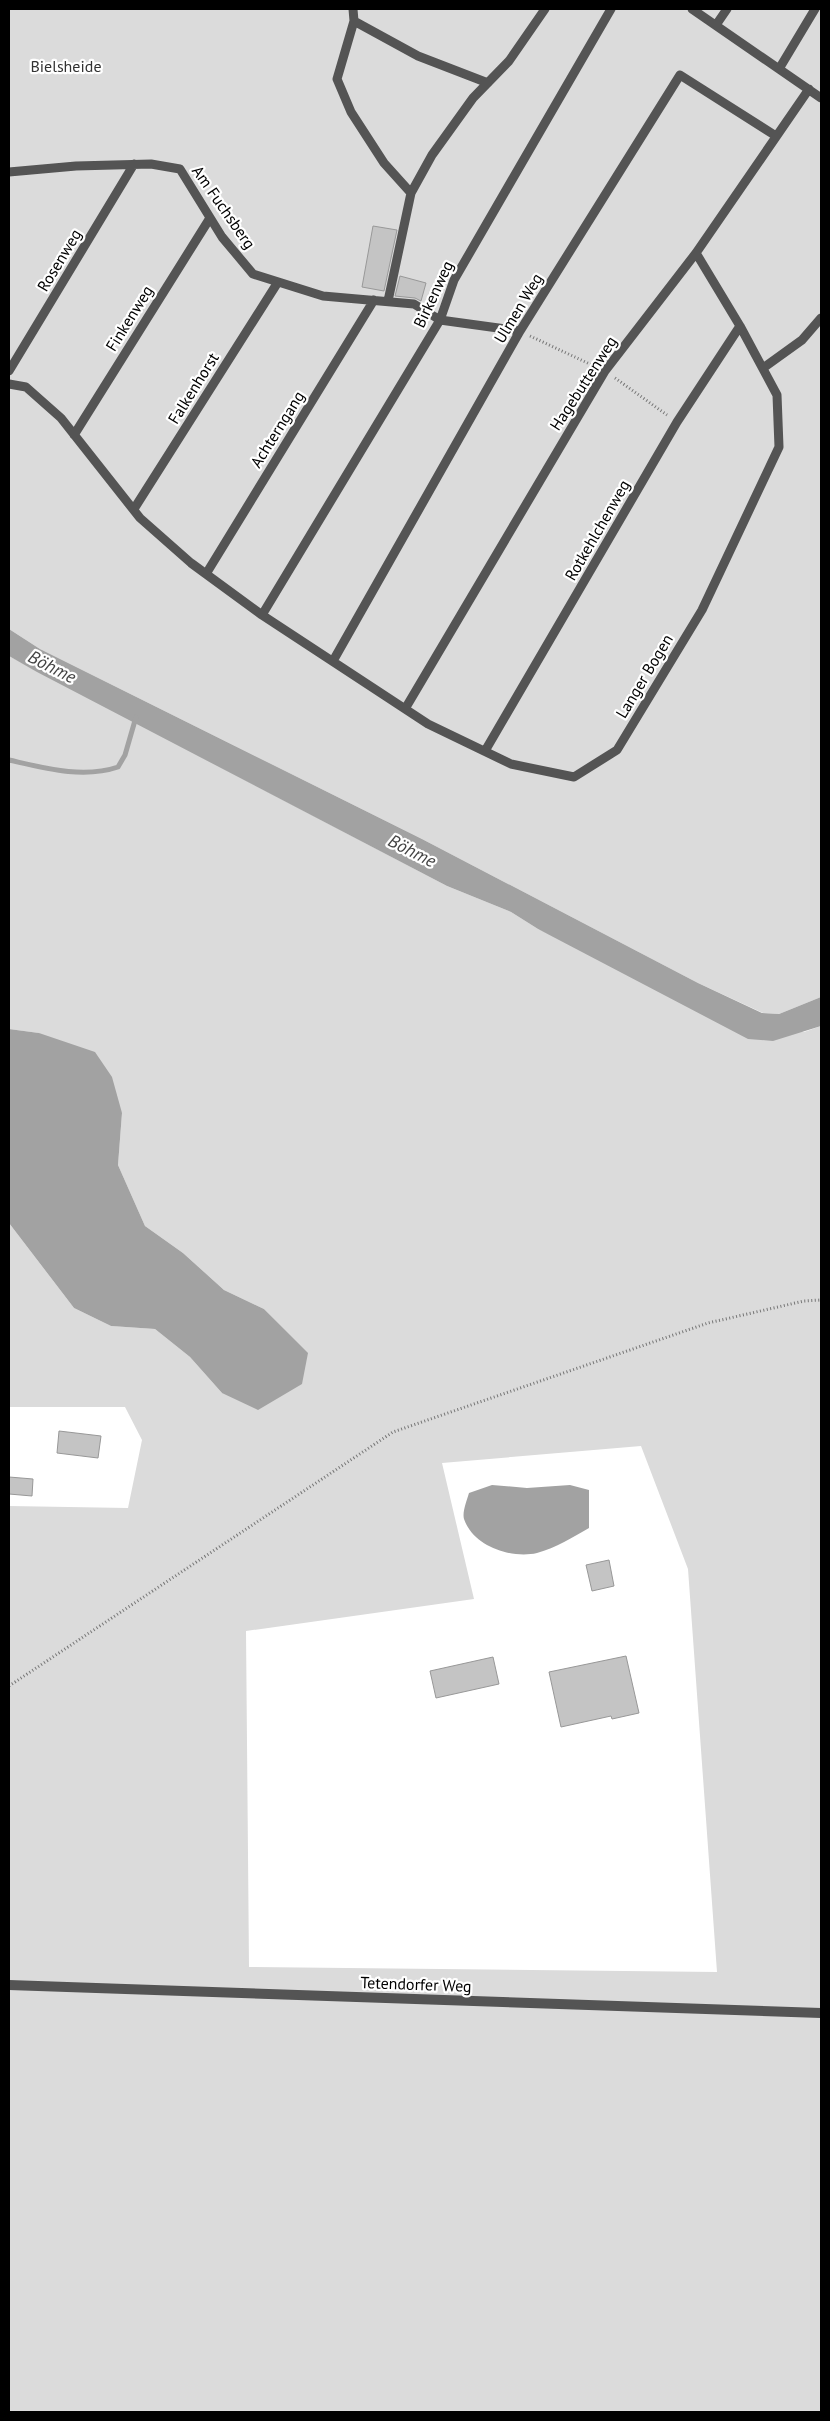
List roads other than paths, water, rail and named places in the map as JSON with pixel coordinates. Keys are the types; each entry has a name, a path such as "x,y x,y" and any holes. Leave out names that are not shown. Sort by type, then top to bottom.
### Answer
{"street":[{"name":"Tetendorfer Weg","path":"9,1985 821,2014"}],"lane":[{"path":"353,9 354,20 337,79 351,112 384,163 411,193"},
{"path":"388,302 411,193 432,155 473,98 509,60 545,9"},
{"name":"Birkenweg","path":"262,615 440,320 454,280 611,9"},
{"path":"692,9 821,98"},
{"path":"716,25 727,9"},
{"path":"779,69 815,9"},
{"path":"354,20 418,56 488,83"},
{"name":"Ulmen Weg","path":"333,661 520,331 680,75 776,136"},
{"name":"Hagebuttenweg","path":"406,709 605,371 696,253 809,89"},
{"name":"Am Fuchsberg","path":"9,172 76,166 134,164 151,164 180,169 222,237 253,274 324,296 414,304 440,320 520,331"},
{"name":"Rosenweg","path":"9,371 134,164"},
{"name":"Finkenweg","path":"74,435 210,218"},
{"name":"Langer Bogen","path":"262,615 428,724 511,764 574,777 617,750 702,610 779,447 777,395 740,326 696,253"},
{"name":"Falkenhorst","path":"134,509 278,282"},
{"name":"Achterngang","path":"206,574 374,300"},
{"path":"763,368 802,340 821,318"},
{"name":"Rotkehlchenweg","path":"485,752 677,422 740,326"},
{"path":"9,384 26,388 61,418 134,509 155,531 206,574 262,615"}],"water":[{"name":"Böhme","path":"9,629 40,649 422,839 698,983 762,1013 779,1014 821,997 821,1026 773,1041 748,1039 538,929 511,912 447,886 37,672 9,656"},
{"path":"9,1029 39,1033 95,1052 112,1077 122,1113 118,1165 145,1226 183,1253 224,1290 264,1309 308,1353 302,1384 258,1410 222,1393 190,1357 155,1329 111,1326 74,1308 9,1223"},
{"path":"492,1485 527,1488 570,1485 589,1490 589,1528 558,1545 537,1553 516,1554 494,1548 476,1537 464,1519 469,1493"}],"waterway":[{"path":"9,760 50,769 77,772 91,772 118,767 125,755 136,717"}],"park label":[{"name":"Bielsheide","path":"66,66"}]}
